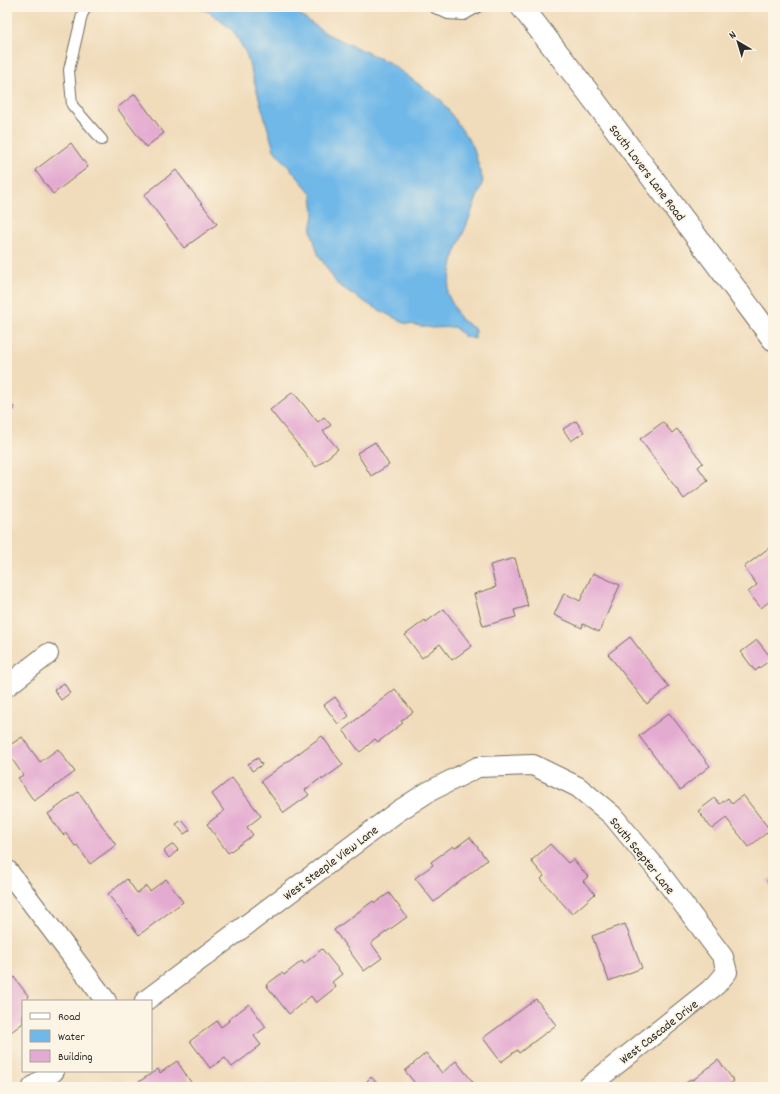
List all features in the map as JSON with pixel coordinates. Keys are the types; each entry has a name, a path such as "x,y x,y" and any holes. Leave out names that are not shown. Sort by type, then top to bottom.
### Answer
{"main road":[{"name":"South Lovers Lane Road","path":"522,7 588,92 773,339"}],"street":[{"path":"7,686 48,654"},
{"name":"South Scepter Lane","path":"533,764 578,787 612,815 656,868 723,957 727,972"},
{"name":"West Steeple View Lane","path":"146,1000 397,812 428,792 478,768 533,764"},
{"path":"7,870 105,1000"},
{"name":"West Cascade Drive","path":"588,1087 716,985 727,972"},
{"path":"33,1087 53,1072"}],"lane":[{"path":"86,7 82,15 68,70 72,105 102,140"},
{"path":"433,7 448,14 464,15 478,7"}],"water":[{"path":"197,7 290,7 327,34 388,62 442,101 473,146 483,181 454,256 447,293 460,319 475,329 475,339 464,336 454,327 432,328 404,323 368,304 337,284 318,254 311,230 314,215 312,194 274,150 246,53 233,31 211,13"}],"building":[{"path":"135,94 164,133 146,147 117,108"},
{"path":"71,143 88,167 53,194 35,170"},
{"path":"176,170 217,224 184,248 144,195"},
{"path":"293,392 318,422 324,417 331,425 323,431 338,449 316,467 270,410"},
{"path":"9,401 15,409 7,415 7,402"},
{"path":"576,421 584,432 571,441 563,429"},
{"path":"663,422 672,433 677,429 703,463 698,467 708,481 684,499 640,439"},
{"path":"375,442 389,465 371,476 357,453"},
{"path":"770,547 773,551 773,606 770,601 761,608 748,592 757,585 744,567"},
{"path":"515,558 528,606 514,610 516,617 483,626 474,594 496,587 490,565"},
{"path":"593,573 620,585 599,632 583,624 582,628 554,615 564,593 580,601"},
{"path":"444,609 472,646 452,660 440,644 422,658 405,635 425,620 426,622"},
{"path":"630,637 669,687 647,704 608,654"},
{"path":"757,640 772,659 755,671 741,652"},
{"path":"64,683 70,693 61,700 54,690"},
{"path":"395,689 413,712 401,721 403,723 378,742 375,739 360,752 343,730"},
{"path":"335,697 349,716 338,724 324,705"},
{"path":"669,713 710,766 680,790 639,736"},
{"path":"322,736 343,765 322,780 321,778 305,790 309,795 284,813 261,781"},
{"path":"22,737 40,762 58,749 75,772 34,801 18,778 23,775 7,752 7,747"},
{"path":"258,758 262,765 252,771 248,764"},
{"path":"232,778 261,816 247,827 253,835 228,853 207,824 224,811 212,794"},
{"path":"78,792 116,845 90,864 77,845 75,846 66,833 63,835 48,814"},
{"path":"743,795 770,830 749,847 726,818 712,829 698,811 715,798 720,804 728,798 732,804"},
{"path":"182,820 190,830 184,834 176,824"},
{"path":"470,837 487,860 434,902 415,878 433,865 431,862 453,846 455,848"},
{"path":"173,844 178,850 169,858 164,851"},
{"path":"550,844 568,863 573,859 588,877 583,881 595,894 572,914 541,879 544,876 531,861"},
{"path":"773,877 773,889 767,881"},
{"path":"127,879 137,893 146,886 150,891 166,879 183,902 139,935 108,894"},
{"path":"389,893 407,917 371,943 382,958 364,971 334,930 373,901 375,903"},
{"path":"625,924 642,968 609,981 592,936"},
{"path":"322,949 342,974 332,982 336,987 316,1003 311,996 289,1014 266,985 282,973 284,975 302,961 304,964"},
{"path":"7,968 29,997 22,1000 22,1024 7,1035"},
{"path":"536,999 556,1025 519,1053 517,1050 501,1062 483,1038"},
{"path":"249,1004 266,1027 254,1036 261,1045 232,1067 225,1058 210,1068 190,1041 217,1021 221,1027"},
{"path":"426,1053 442,1073 456,1061 477,1087 418,1087 405,1071"},
{"path":"718,1060 734,1081 726,1087 681,1087 691,1079 693,1080"},
{"path":"177,1061 194,1087 131,1087 158,1069 160,1073"},
{"path":"371,1077 380,1087 370,1087 366,1082"}]}
